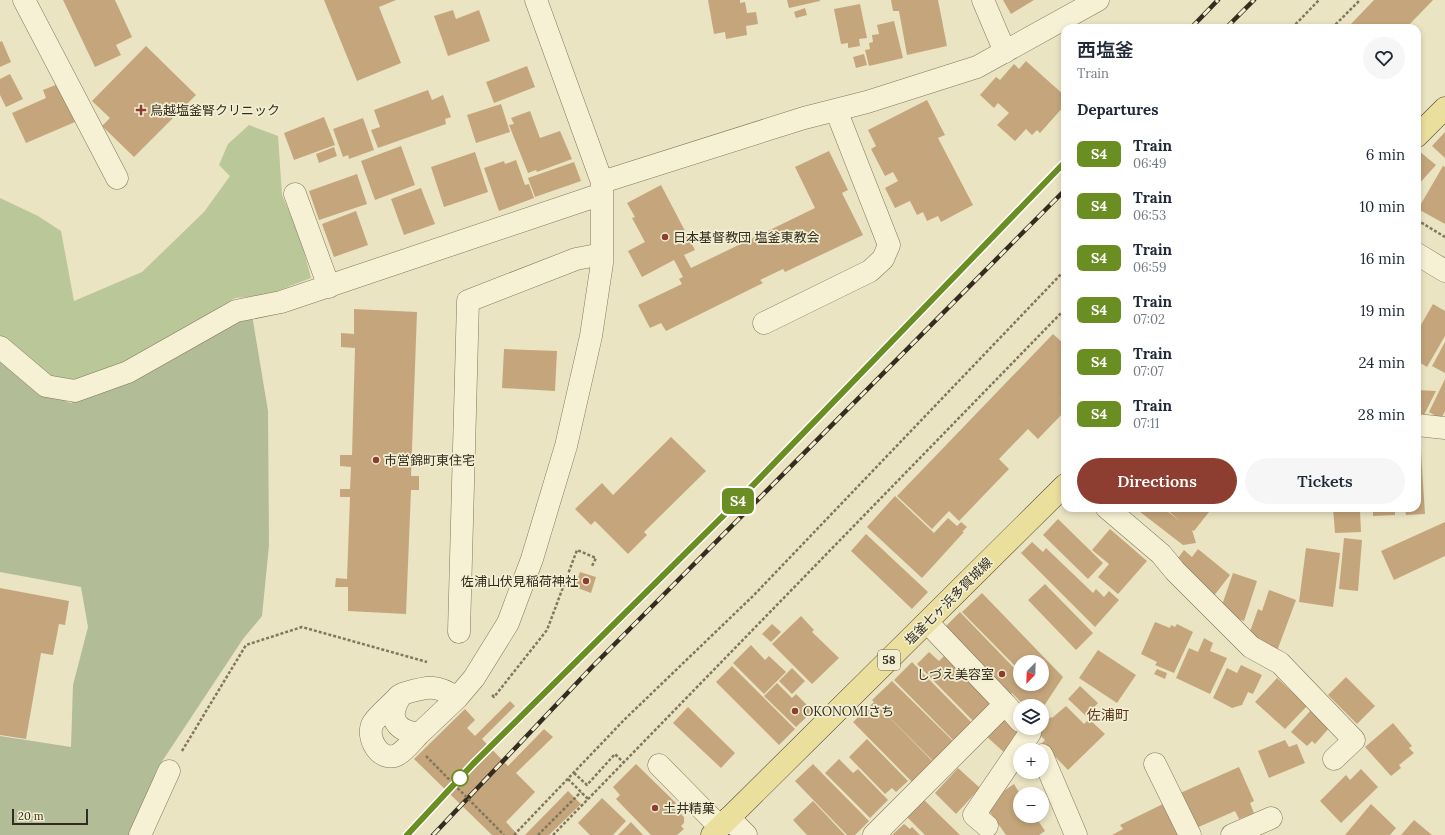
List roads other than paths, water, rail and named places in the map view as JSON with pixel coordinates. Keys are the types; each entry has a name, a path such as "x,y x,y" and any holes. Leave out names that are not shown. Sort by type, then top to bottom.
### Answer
{"main road":[{"path":"1421,132 1445,108"},
{"name":"塩釜七ヶ浜多賀城線","path":"721,827 1061,489"}],"street":[{"path":"24,0 117,178"},
{"path":"457,698 447,691 436,688 422,688 402,694 373,724 371,731 373,744 381,753 388,756 396,756 402,752 457,698 474,678 508,623 532,559 566,446 591,336 602,263 602,188 536,0"},
{"path":"983,0 1005,52"},
{"path":"0,347 46,386 75,391 128,372 236,311 282,302 329,286 796,120 867,102 977,67 1098,0"},
{"path":"764,323 870,271 883,259 889,245 836,110"},
{"path":"295,194 329,286"},
{"path":"459,632 468,301 576,259 602,254"},
{"path":"1421,256 1445,271"},
{"path":"1421,425 1445,428"},
{"path":"1112,512 1161,554 1175,571 1251,647 1280,663 1354,740 1334,759"},
{"path":"927,622 1013,714"},
{"path":"402,694 396,702 393,711 395,721 401,728 419,734"},
{"path":"874,835 1005,704"},
{"path":"987,826 974,815 1028,735"},
{"path":"1155,764 1190,835"},
{"path":"659,765 721,827 746,835"},
{"path":"140,835 169,771"},
{"path":"1049,771 1076,835"},
{"path":"1232,835 1271,818"}],"railway":[{"path":"1195,24 1218,0"},
{"path":"1230,24 1254,0"},
{"path":"407,835 473,764 731,508 1061,166"},
{"path":"433,835 593,666 1061,194"}],"train":[{"name":"S4","path":"407,835 473,764 731,508 1061,166"}],"place":[{"name":"鳥越塩釜腎クリニック","path":"141,110"},
{"name":"日本基督教団 塩釜東教会","path":"665,237"},
{"name":"市営錦町東住宅","path":"376,460"},
{"name":"佐浦山伏見稲荷神社","path":"586,581"},
{"name":"しづえ美容室","path":"1002,674"},
{"name":"OKONOMIさち","path":"795,711"},
{"name":"土井精菓","path":"655,808"}],"district":[{"name":"佐浦町","path":"1108,715"}]}
